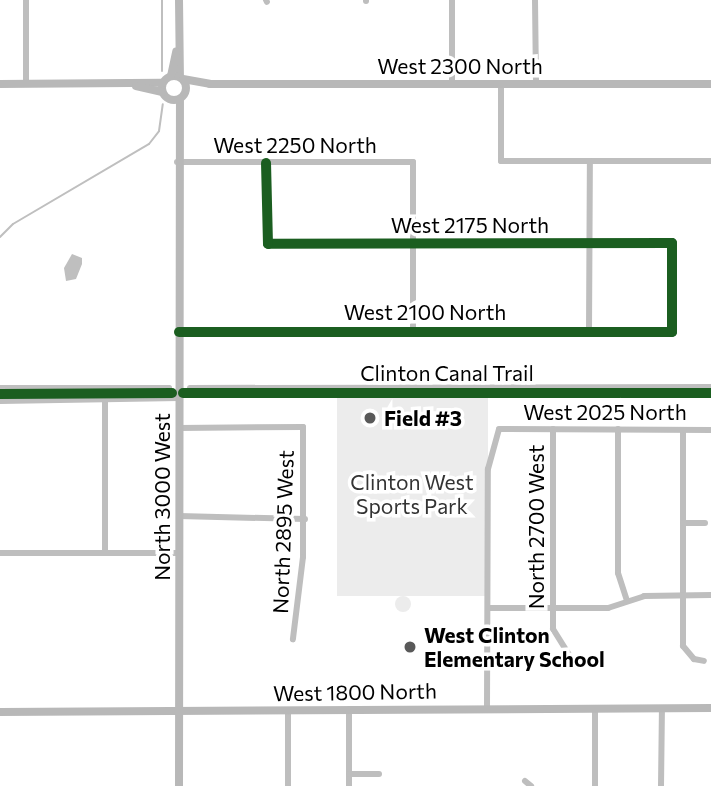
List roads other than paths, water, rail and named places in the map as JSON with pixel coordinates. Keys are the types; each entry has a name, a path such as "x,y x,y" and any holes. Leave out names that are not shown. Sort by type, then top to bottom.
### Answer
{"main road":[{"path":"0,84 126,84 162,87 178,77 179,0"},
{"name":"West 2300 North","path":"178,77 210,84 711,84"},
{"name":"North 3000 West","path":"178,77 183,95 177,125 179,786"},
{"name":"West 2300 North","path":"169,99 210,84"},
{"path":"162,87 169,99"},
{"name":"North 3000 West","path":"169,99 177,125"},
{"name":"West 1800 North","path":"0,712 711,708"}],"street":[{"path":"26,0 26,84"},
{"path":"452,0 452,84"},
{"path":"535,0 536,84"},
{"path":"501,84 501,161 711,161"},
{"path":"589,331 590,161"},
{"name":"West 2250 North","path":"177,162 413,162 412,244"},
{"name":"West 2175 North","path":"266,163 268,244 672,243 671,332"},
{"path":"412,244 413,331"},
{"name":"West 2100 North","path":"179,332 671,332"},
{"path":"105,398 105,553"},
{"path":"0,401 179,398"},
{"name":"North 2895 West","path":"179,428 301,426 305,519 293,639"},
{"name":"West 2025 North","path":"488,608 488,469 499,429 711,430"},
{"name":"North 2700 West","path":"553,429 553,629 574,662"},
{"path":"618,429 618,573 627,601"},
{"path":"683,430 683,646 694,659 704,661"},
{"path":"179,516 305,519"},
{"path":"683,523 705,523"},
{"path":"0,553 179,553"},
{"path":"487,708 488,608 608,608 644,596 711,595"},
{"path":"595,708 595,786"},
{"path":"661,786 662,708"},
{"path":"349,709 349,786"},
{"path":"288,710 288,786"},
{"path":"349,774 379,774"},
{"path":"525,780 531,786"}],"waterway":[{"path":"162,0 162,71"},
{"path":"0,237 13,224 149,144 159,131 163,104"},
{"path":"189,387 711,386"},
{"path":"0,387 169,387"}],"place":[{"name":"Field #3","path":"370,418"},
{"name":"West Clinton Elementary School","path":"410,647"}],"park label":[{"name":"Clinton West Sports Park","path":"412,494"}]}
